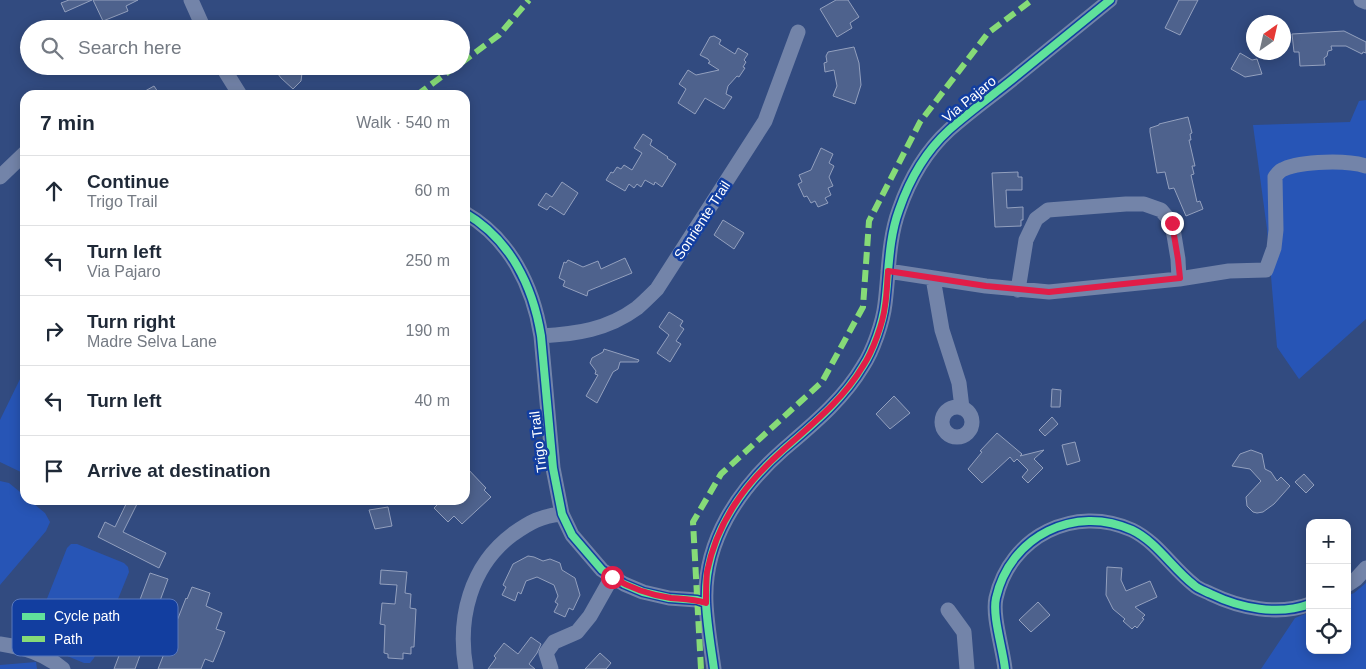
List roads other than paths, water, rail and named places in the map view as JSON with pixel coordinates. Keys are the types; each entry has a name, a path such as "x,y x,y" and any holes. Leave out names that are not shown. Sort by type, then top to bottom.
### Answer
{"street":[{"path":"191,0 200,20"},
{"name":"Via Pajaro","path":"714,669 706,603 707,574 713,550 723,524 737,499 757,474 840,398 864,366 876,337 885,307 892,241 898,212 910,183 925,159 948,131 1110,0"},
{"path":"1361,0 1366,2"},
{"name":"Sonriente Trail","path":"540,336 576,334 596,329 637,308 657,289 765,121 798,32"},
{"path":"228,75 237,90"},
{"path":"0,177 20,157"},
{"path":"888,271 1018,290 1049,292 1229,271 1266,270 1274,248 1276,230 1275,177 1281,169 1301,164 1325,163 1360,164 1366,166"},
{"path":"1018,290 1026,240 1036,219 1048,210 1126,204 1144,204 1161,210 1172,223 1180,278"},
{"name":"Trigo Trail","path":"470,216 495,236 523,274 531,293 538,315 553,468 562,514 576,541 602,570 624,584 643,592 706,603"},
{"path":"933,278 942,330 959,383 962,408"},
{"path":"466,669 463,654 463,621 477,575 485,562 496,549 534,520 546,515 562,514"},
{"path":"1005,669 997,624 996,599 1006,572 1023,549 1042,533 1065,523 1088,520 1114,523 1134,531 1155,546 1195,586 1225,601 1250,608 1279,610 1306,605"},
{"path":"1351,582 1366,568"},
{"path":"551,669 546,653 554,642 577,632 590,616 612,577"},
{"path":"948,610 964,632 966,669"},
{"path":"43,656 63,669"}]}
